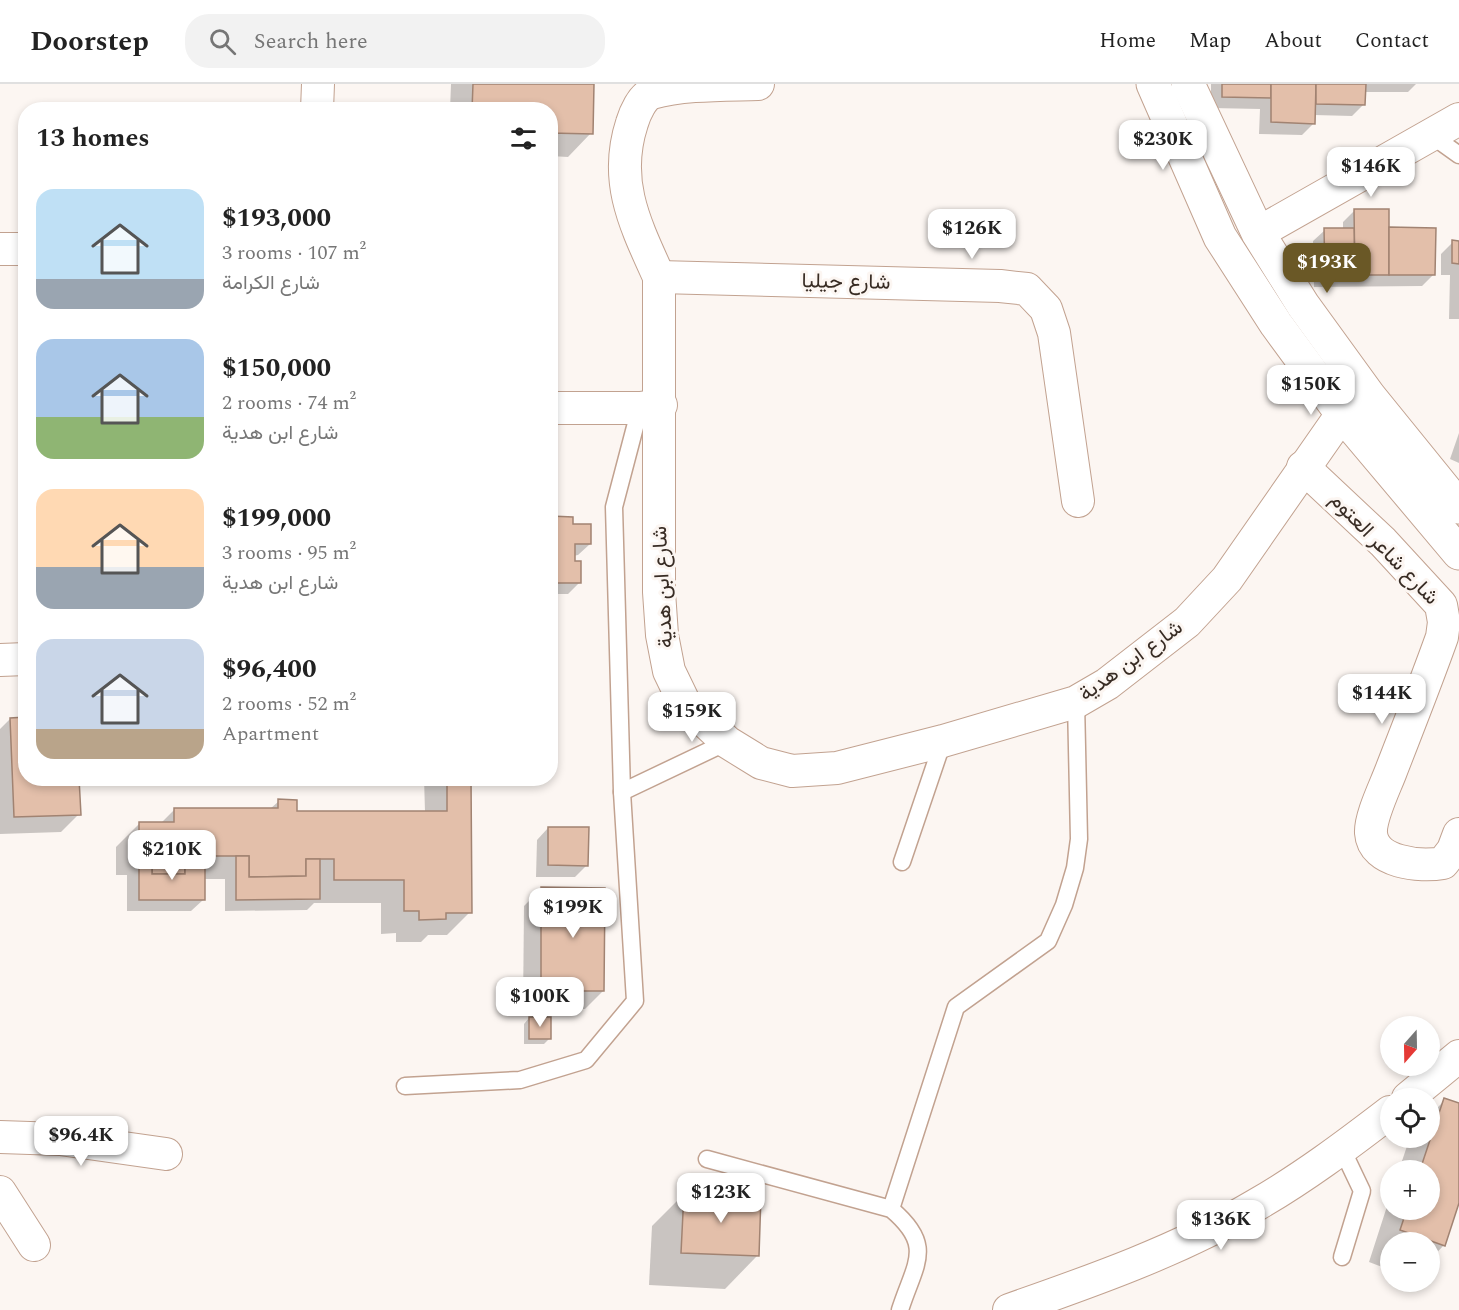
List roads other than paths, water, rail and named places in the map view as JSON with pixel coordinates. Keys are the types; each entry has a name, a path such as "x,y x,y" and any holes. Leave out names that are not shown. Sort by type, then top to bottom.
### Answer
{"street":[{"path":"317,102 318,84"},
{"name":"شارع ابن هدية","path":"758,84 677,87 650,94 636,111 625,145 623,180 638,231 659,277 650,406 662,635 669,671 684,702 727,742 761,763 792,771 837,768 943,741 1076,702 1107,684 1187,622 1227,579 1303,466 1342,414"},
{"path":"1153,84 1220,237 1276,324 1342,414 1459,553"},
{"path":"1188,84 1258,233 1303,304 1370,396 1459,507"},
{"path":"1258,233 1459,119"},
{"path":"0,249 18,249"},
{"name":"شارع جيليا","path":"659,277 1000,286 1027,289 1046,309 1054,333 1078,501"},
{"path":"558,408 650,406"},
{"name":"شارع شاعر العتوم","path":"1303,466 1383,542 1441,605 1444,622 1442,637 1381,795 1371,831 1374,845 1382,855 1431,865 1443,862 1453,850 1459,834"},
{"path":"0,660 18,659"},
{"path":"1420,1088 1459,1056"},
{"path":"1009,1310 1184,1242 1255,1206 1342,1149 1380,1120"},
{"path":"0,1137 60,1139 166,1154"},
{"path":"0,1192 34,1245"}],"lane":[{"path":"1431,135 1459,155"},
{"path":"405,1086 520,1080 586,1060 635,1001 622,792 614,507 650,406"},
{"path":"891,1209 956,1007 1048,941 1065,905 1075,868 1079,839 1076,702"},
{"path":"902,862 943,741"},
{"path":"622,792 727,742"},
{"path":"1342,1149 1362,1191 1342,1257"},
{"path":"707,1159 891,1209 909,1224 919,1250 900,1310"}]}
